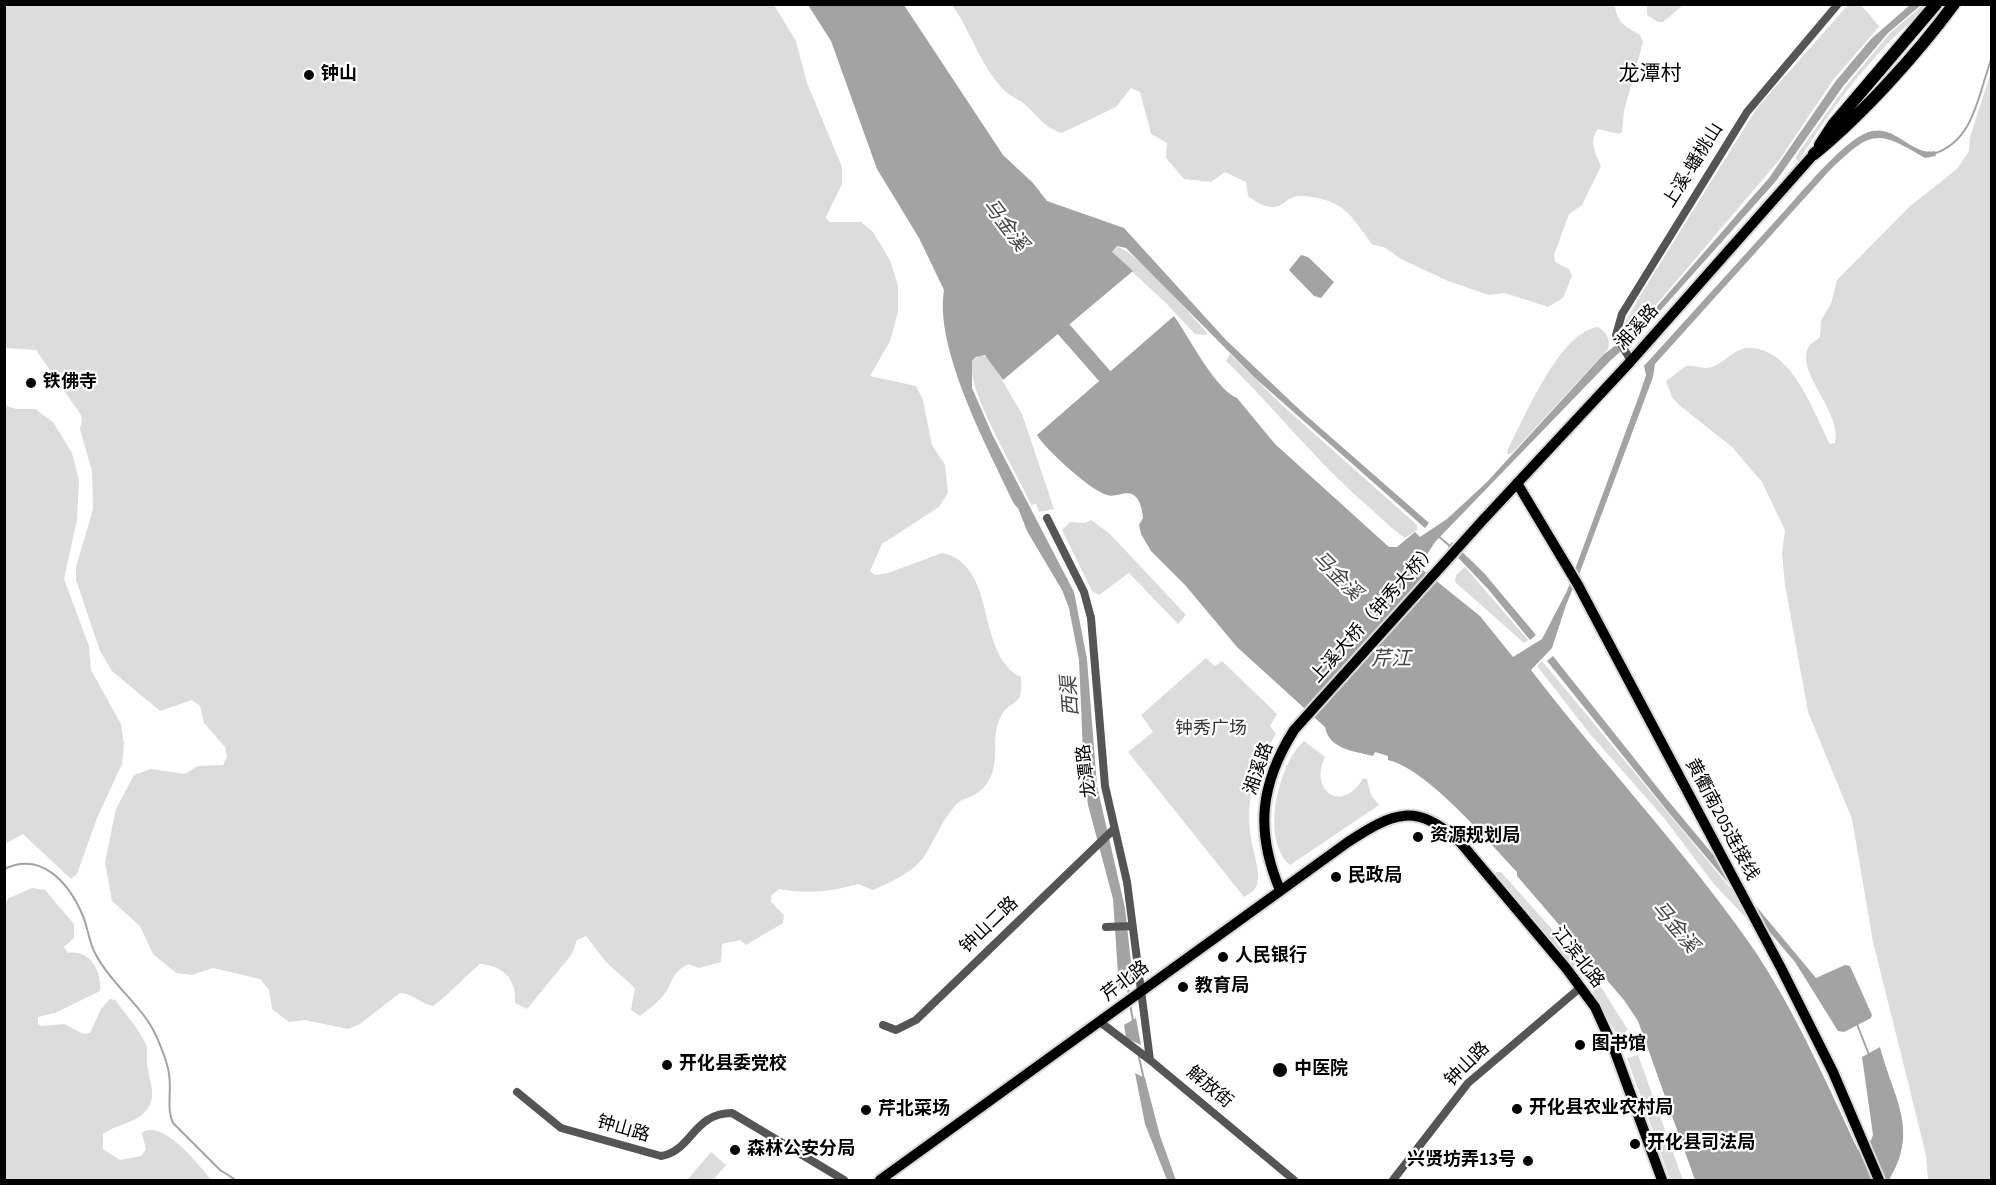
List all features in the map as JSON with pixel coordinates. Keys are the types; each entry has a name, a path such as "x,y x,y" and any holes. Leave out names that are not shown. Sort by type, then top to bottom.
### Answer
{"highway":[{"path":"1814,154 1833,125 1936,4"},
{"path":"1934,32 1954,4"},
{"path":"1814,154 1842,132 1959,4"}],"main road":[{"name":"湘溪路","path":"1482,520 1631,361 1814,154"},
{"name":"黄衢南205连接线","path":"1517,483 1578,585 1833,1072 1879,1180"},
{"name":"上溪大桥（钟秀大桥）","path":"1294,730 1482,520"},
{"name":"湘溪路","path":"1280,890 1268,854 1264,815 1266,793 1275,767 1294,730"},
{"name":"芹北路","path":"880,1180 1280,890 1362,833 1396,815"},
{"name":"江滨北路","path":"1396,815 1425,818 1443,827 1460,842 1581,987 1605,1027 1662,1180"}],"street":[{"name":"上溪-蟠桃山","path":"1631,361 1616,335 1622,314 1747,112 1838,4"},
{"name":"龙潭路","path":"1047,518 1084,592 1091,618 1104,786 1127,882 1143,990 1150,1060"},
{"name":"钟山二路","path":"883,1025 896,1030 916,1020 1113,830"},
{"path":"1106,927 1132,926"},
{"name":"钟山路","path":"1393,1180 1468,1083 1581,987"},
{"name":"解放街","path":"1100,1022 1150,1060 1294,1180"},
{"name":"钟山路","path":"517,1092 561,1128 661,1156 679,1147 702,1121 718,1113 732,1113 844,1180"}],"green space":[{"path":"5,4 774,5 796,41 807,83 842,167 842,184 826,217 829,222 861,222 873,232 890,260 898,286 898,312 890,341 870,376 916,386 923,400 932,445 945,465 948,493 939,507 882,544 870,571 875,575 888,573 942,553 960,561 972,574 980,591 997,650 1006,666 1021,677 1018,699 1008,707 997,725 995,763 991,776 982,789 954,807 918,864 900,877 873,890 858,884 819,891 779,889 771,896 771,902 784,915 783,923 746,945 740,940 722,944 721,962 699,968 689,964 683,967 675,975 662,997 640,1016 631,1010 635,988 606,962 586,936 577,940 572,954 527,1009 515,1003 514,987 507,975 488,965 480,964 433,1006 400,993 360,1024 348,1029 305,1020 289,1022 272,1009 269,990 260,979 213,968 192,975 176,973 153,954 140,926 112,901 105,862 116,809 134,775 151,769 185,774 198,766 223,765 227,757 225,747 204,723 200,706 192,700 160,711 112,671 100,651 76,580 76,567 93,509 92,472 80,429 81,415 36,350 5,348"},
{"path":"1647,4 1683,5 1663,22 1658,22 1647,15"},
{"path":"952,5 1615,5 1620,20 1640,35 1643,42 1624,111 1622,132 1619,134 1598,129 1595,133 1593,142 1601,166 1582,205 1569,214 1554,255 1555,262 1569,269 1572,276 1563,298 1548,307 1505,293 1489,295 1448,281 1401,259 1384,247 1373,245 1356,222 1341,207 1326,200 1298,196 1278,206 1269,207 1248,196 1246,182 1225,172 1211,182 1184,179 1166,158 1167,143 1151,134 1140,92 1131,88 1116,107 1062,133 1055,130 1044,124 995,80"},
{"path":"1848,5 1861,5 1879,26 1878,28 1833,80 1780,159 1638,326 1625,333 1624,324 1646,286 1757,108"},
{"path":"1923,5 1931,5 1893,38 1854,82 1799,161 1796,161 1796,156 1846,86 1890,33"},
{"path":"1991,72 1991,1180 1928,1180 1926,1155 1873,942 1852,819 1808,712 1785,585 1782,554 1785,530 1762,482 1732,447 1679,405 1672,397 1666,381 1686,366 1708,368 1743,349 1763,350 1777,358 1789,370 1809,400 1830,444 1835,443 1832,419 1809,372 1806,360 1807,350 1820,337 1821,320 1831,304 1837,280 1910,206 1957,169 1969,151 1970,137"},
{"path":"1117,247 1125,250 1148,270 1205,330 1207,335 1195,334 1167,304 1114,255 1112,252"},
{"path":"1598,327 1607,336 1608,349 1508,455 1507,451 1533,399 1556,360 1569,344 1583,333"},
{"path":"1230,354 1283,406 1417,525 1417,530 1405,538 1351,491 1226,361"},
{"path":"981,355 989,358 1022,414 1054,509 1039,512 1036,504 1031,505 994,432 972,374 972,361"},
{"path":"5,405 16,409 35,409 53,422 72,453 79,481 77,520 64,579 89,646 91,670 121,724 124,744 122,764 97,818 77,874 71,879 23,834 5,844"},
{"path":"1091,520 1110,534 1186,615 1178,624 1129,573 1099,595 1092,591 1062,530 1070,522 1084,523"},
{"path":"1465,567 1528,640 1524,643 1455,582 1456,575"},
{"name":"钟秀广场","path":"1206,658 1215,666 1222,661 1277,714 1270,726 1276,734 1262,759 1253,784 1249,824 1258,880 1255,889 1244,897 1128,752 1153,732 1141,715"},
{"path":"1542,661 1737,896 1749,921 1713,883 1664,818 1590,734 1537,666"},
{"name":"钟秀广场","path":"1304,741 1325,757 1321,769 1321,780 1325,789 1338,796 1347,795 1363,778 1367,779 1371,795 1379,805 1290,865 1281,853 1276,838 1274,821 1276,802 1287,767"},
{"path":"1496,872 1501,872 1575,955 1578,961 1572,967 1494,877"},
{"path":"32,888 45,890 74,924 74,938 64,947 68,953 83,954 93,963 100,983 100,991 55,1013 38,1017 38,1024 41,1026 65,1024 83,1034 90,1033 101,1009 110,999 115,1000 142,1036 146,1045 152,1089 149,1108 130,1122 103,1134 103,1149 120,1160 141,1156 146,1149 142,1133 150,1130 159,1132 180,1145 211,1180 5,1180 5,903 9,898"},
{"path":"1597,987 1601,987 1628,1030 1618,1036 1592,993"},
{"path":"1638,1055 1683,1180 1670,1180 1627,1058"},
{"path":"711,1152 726,1165 713,1180 688,1179"}],"water":[{"path":"808,5 904,5 1003,155 1033,183 1047,201 1124,228 1226,340 1301,411 1429,523 1425,528 1255,378 1126,248 1117,246 1112,252 1133,271 1003,380 985,355 976,357 972,361 972,388 993,436 1074,592 1087,659 1097,786 1125,908 1133,981 1119,989 1113,899 1088,805 1084,776 1079,660 1069,608 1062,590 1027,531 978,428 955,370 947,341 943,314 944,290 919,238 877,169 831,41"},
{"name":"芹江","path":"1910,5 1921,5 1888,33 1844,85 1776,181 1635,339 1611,360 1435,542 1419,567 1480,616 1513,657 1542,639 1567,591 1640,393 1646,375 1644,366 1810,182 1849,144 1872,131 1881,131 1897,136 1919,149 1935,151 1936,156 1925,158 1884,138 1865,141 1855,148 1829,171 1655,364 1653,377 1566,605 1552,648 1531,670 1698,874 1750,944 1795,1018 1858,1150 1871,1140 1873,1135 1862,1057 1880,1047 1897,1098 1903,1129 1903,1145 1889,1180 1695,1180 1638,1021 1624,1000 1517,876 1517,872 1474,825 1420,777 1388,760 1388,756 1375,752 1373,756 1350,750 1331,740 1325,727 1237,647 1185,585 1151,551 1141,534 1139,525 1143,518 1140,503 1135,496 1129,493 1110,496 1099,492 1069,469 1037,435 1174,316 1211,374 1237,398 1275,444 1389,547 1397,547 1415,532 1420,537 1447,519 1487,482 1603,355 1638,328 1769,178 1835,82 1871,39"},
{"path":"1301,255 1308,257 1334,282 1321,298 1314,296 1289,270"},
{"path":"1452,542 1484,573 1536,635 1530,640 1488,589 1448,547"},
{"path":"1553,656 1665,797 1816,978 1845,965 1850,966 1872,1015 1871,1018 1844,1032 1838,1031 1795,962 1669,813 1547,661"},
{"path":"1136,1018 1141,1045 1126,1038 1124,1025"},
{"path":"1135,1073 1145,1078 1160,1136 1176,1180 1167,1180 1145,1124"}],"waterway":[{"path":"1933,154 1947,148 1958,139 1966,127 1973,115 1992,57"},
{"name":"马金溪","path":"1052,316 1117,390"},
{"path":"1437,535 1451,547"},
{"path":"4,869 18,864 42,867 52,873 70,892 83,916 96,955 111,977 145,1017 158,1040 165,1057 170,1080 170,1112 173,1123 220,1170 236,1180"},
{"name":"西渠","path":"1127,982 1129,995"},
{"name":"西渠","path":"1130,1003 1133,1021"},
{"path":"1857,1024 1869,1055"},
{"name":"西渠","path":"1139,1057 1144,1080"}],"place":[{"name":"钟山","path":"309,75"},
{"name":"铁佛寺","path":"31,383"},
{"name":"资源规划局","path":"1418,837"},
{"name":"民政局","path":"1336,877"},
{"name":"人民银行","path":"1223,957"},
{"name":"教育局","path":"1183,987"},
{"name":"图书馆","path":"1580,1045"},
{"name":"开化县委党校","path":"667,1065"},
{"name":"中医院","path":"1280,1070"},
{"name":"开化县农业农村局","path":"1517,1109"},
{"name":"芹北菜场","path":"866,1110"},
{"name":"开化县司法局","path":"1635,1144"},
{"name":"森林公安分局","path":"735,1150"},
{"name":"兴贤坊弄13号","path":"1528,1161"}],"district":[{"name":"龙潭村","path":"1650,75"}]}
